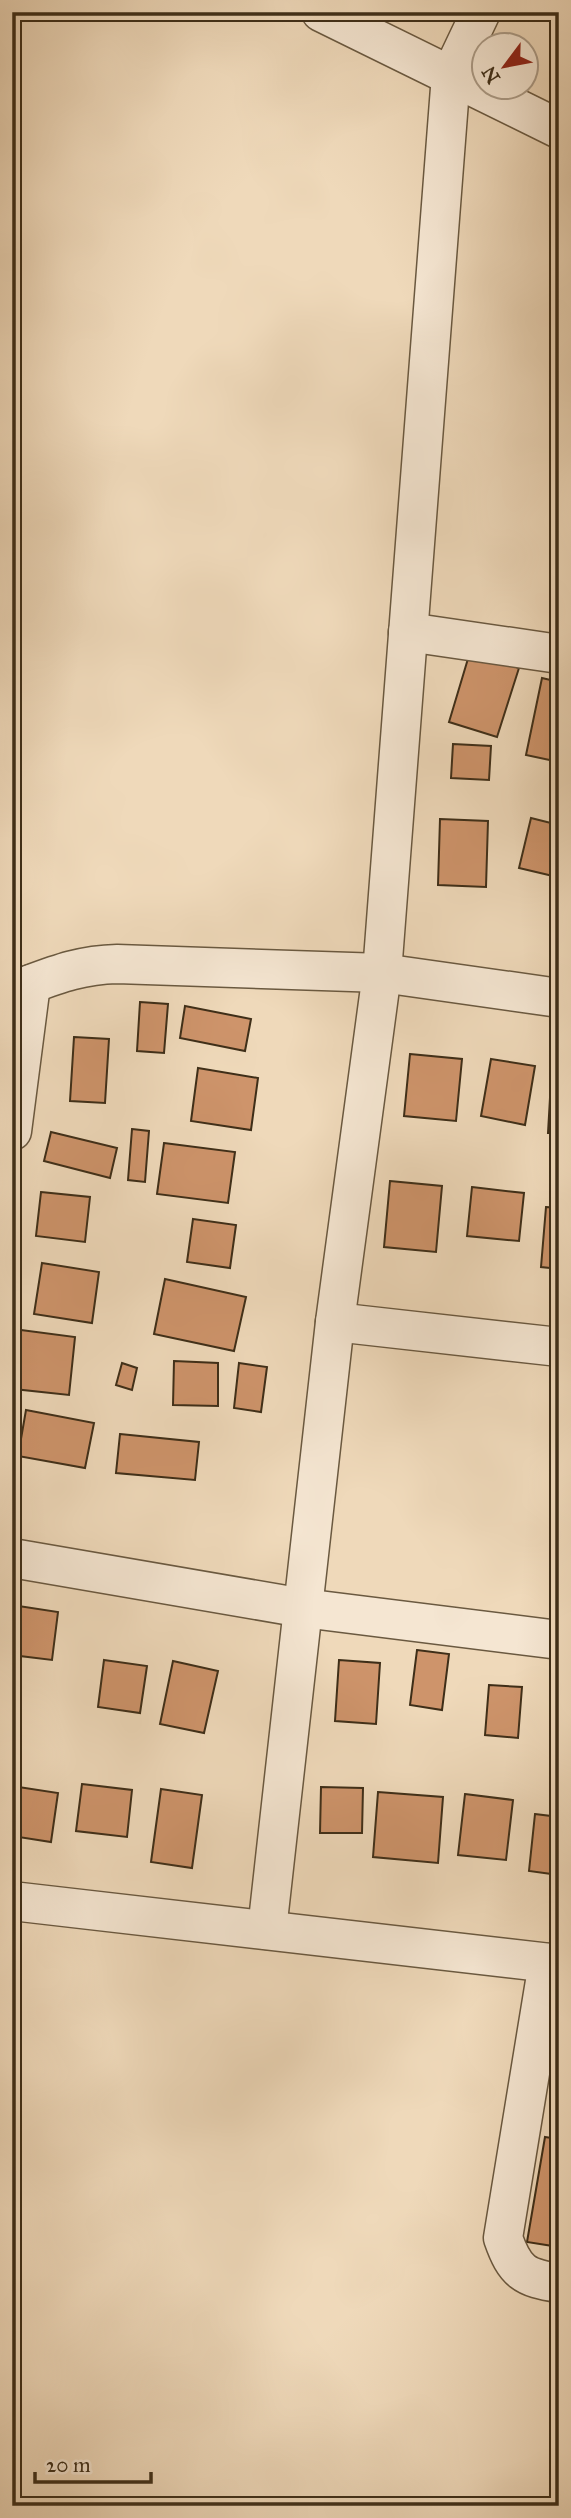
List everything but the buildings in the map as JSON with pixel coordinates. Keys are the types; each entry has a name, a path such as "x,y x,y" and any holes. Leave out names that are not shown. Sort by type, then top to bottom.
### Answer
{"street":[{"path":"321,12 559,129"},
{"path":"267,1930 335,1322 382,973 451,75 481,12"},
{"path":"408,632 559,654"},
{"path":"12,1131 22,987 65,971 92,965 382,973 559,998"},
{"path":"335,1322 559,1347"},
{"path":"12,1558 303,1608 559,1640"},
{"path":"12,1901 554,1963 503,2238 523,2274 533,2279 559,2283"}]}
